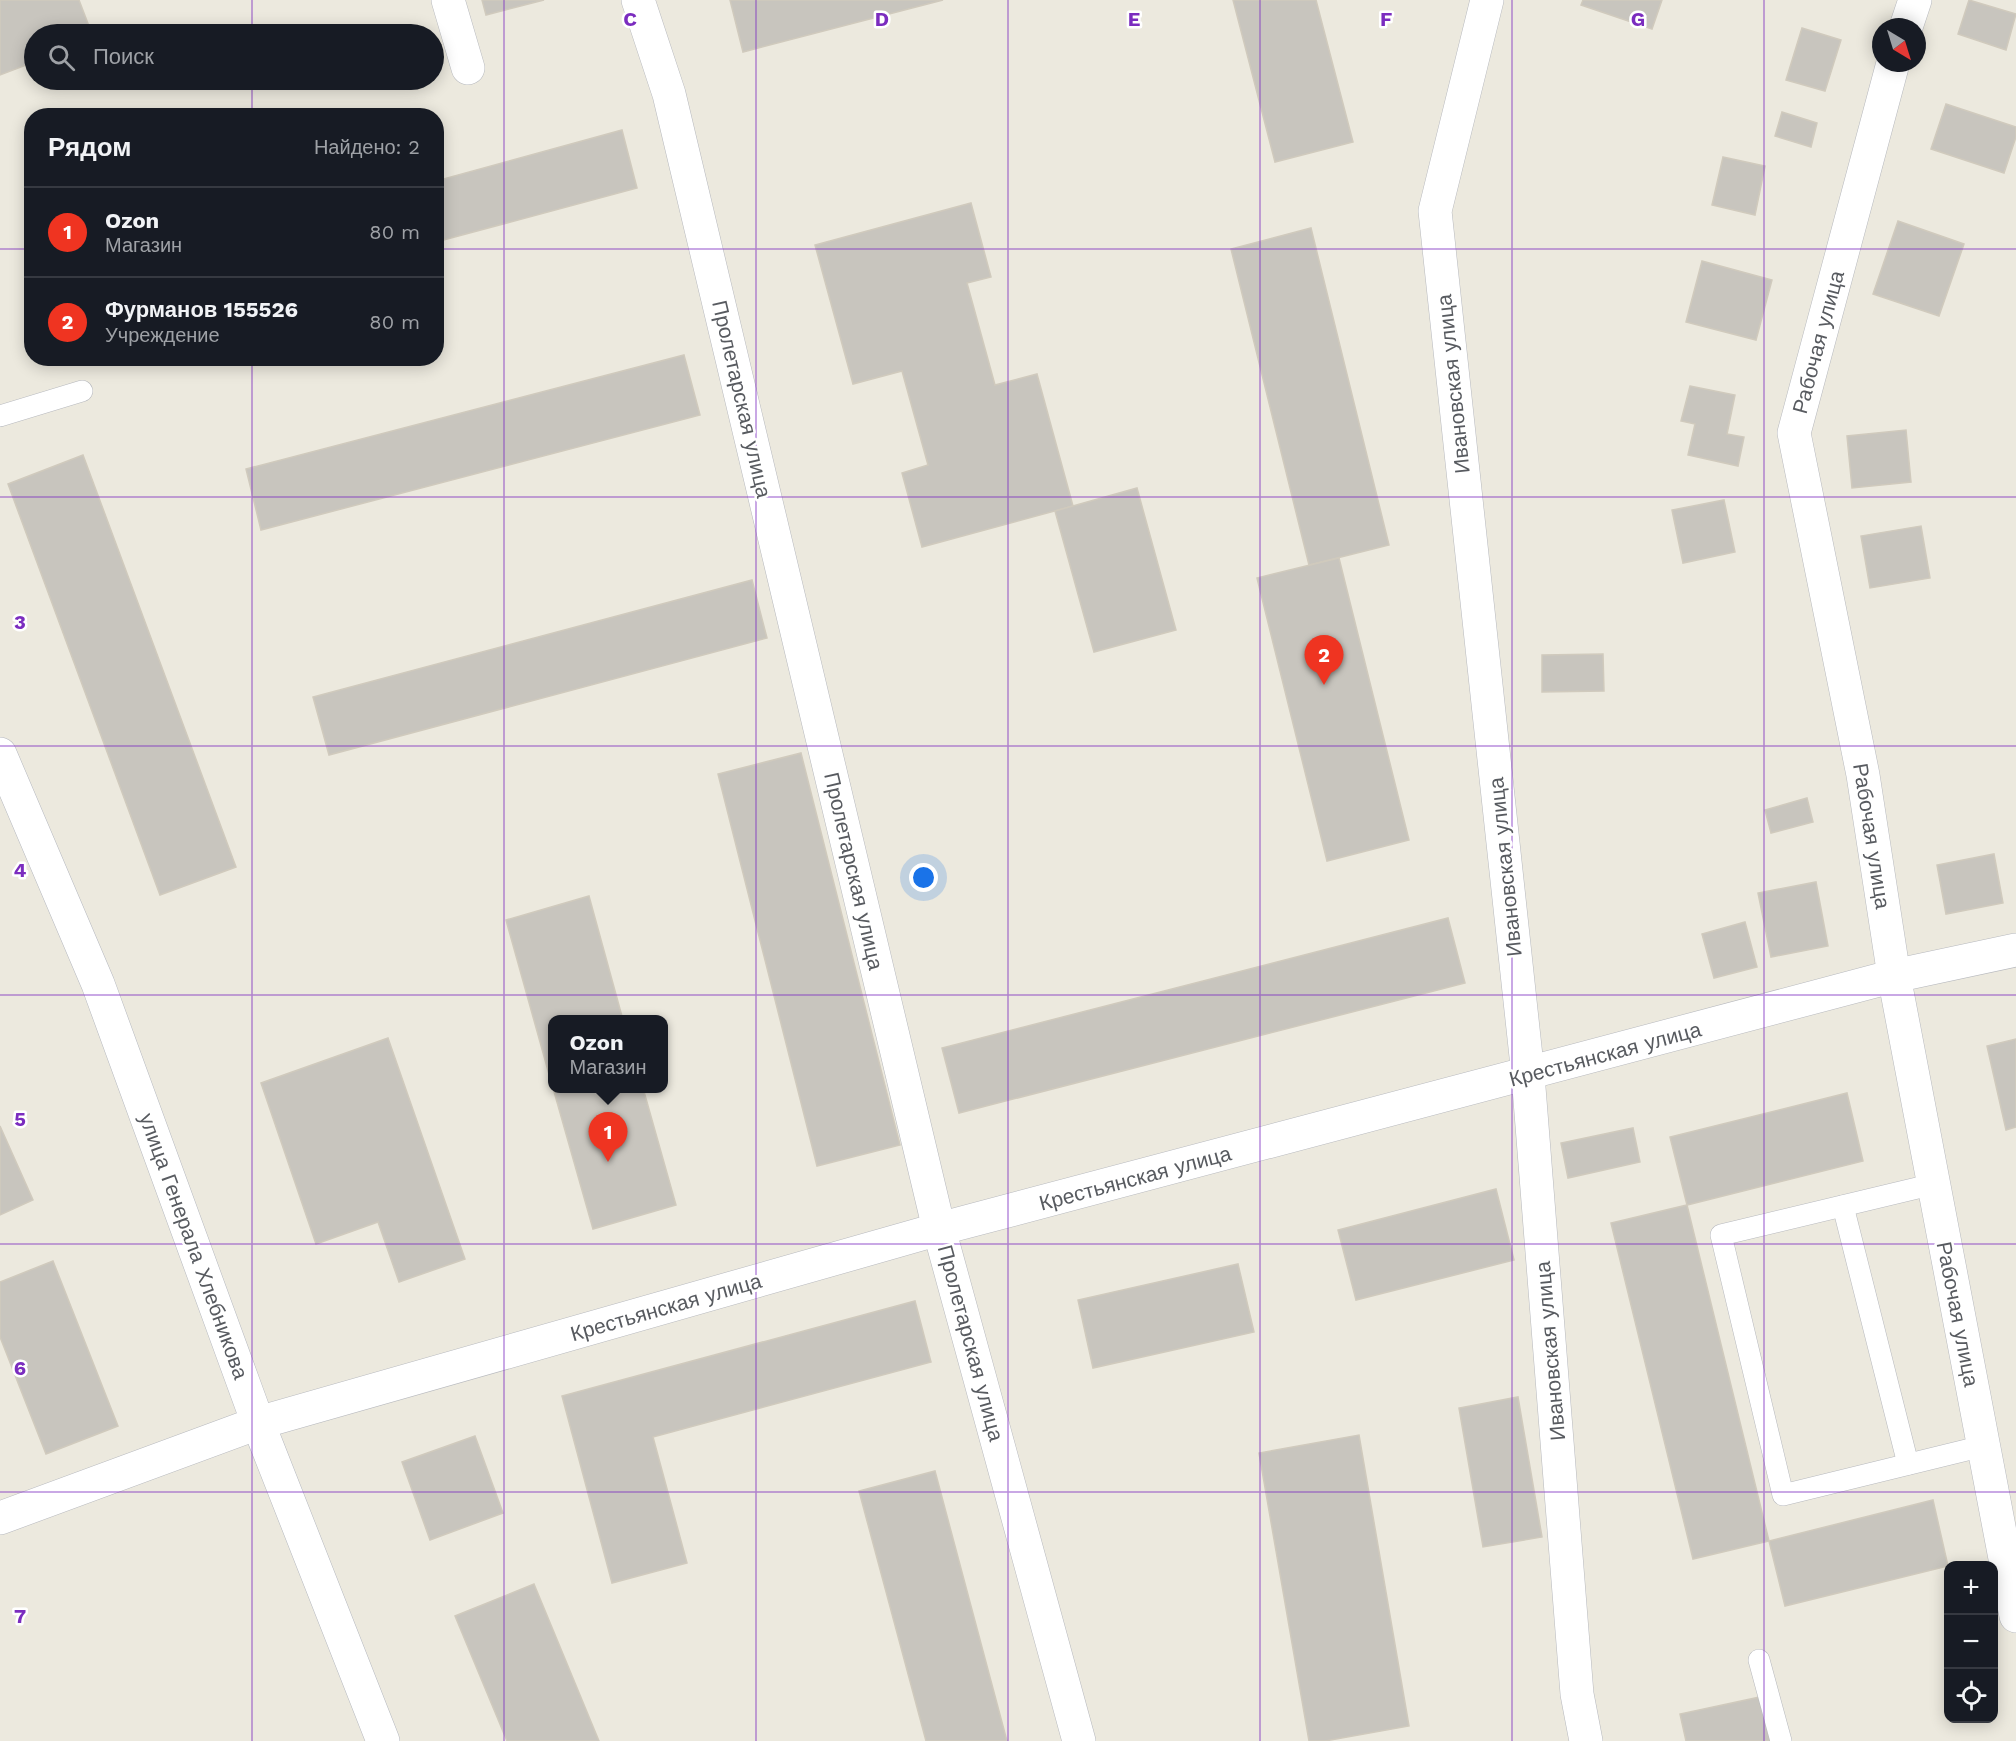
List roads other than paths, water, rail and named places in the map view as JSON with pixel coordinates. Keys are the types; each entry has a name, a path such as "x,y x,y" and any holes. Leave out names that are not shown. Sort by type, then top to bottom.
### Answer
{"street":[{"path":"448,0 468,68"},
{"name":"Пролетарская улица","path":"638,0 669,94 939,1228 1079,1741"},
{"name":"Ивановская улица","path":"1487,0 1435,211 1528,1075 1577,1694 1586,1741"},
{"path":"1909,18 1915,0"},
{"name":"Рабочая улица","path":"1891,72 1794,433 1863,775 1894,976 2016,1616"},
{"name":"улица Генерала Хлебникова","path":"0,754 98,984 258,1424 383,1741"},
{"name":"Крестьянская улица","path":"0,1518 258,1424 939,1228 1528,1075 1894,976 2016,950"}],"lane":[{"path":"0,416 82,391"},
{"path":"1934,1184 1721,1235 1783,1495 1983,1446"},
{"path":"1843,1206 1908,1464"},
{"path":"1759,1660 1781,1741"}],"place":[{"name":"Фурманов 155526","path":"1324,685"},
{"name":"Ozon","path":"608,1162"}]}
